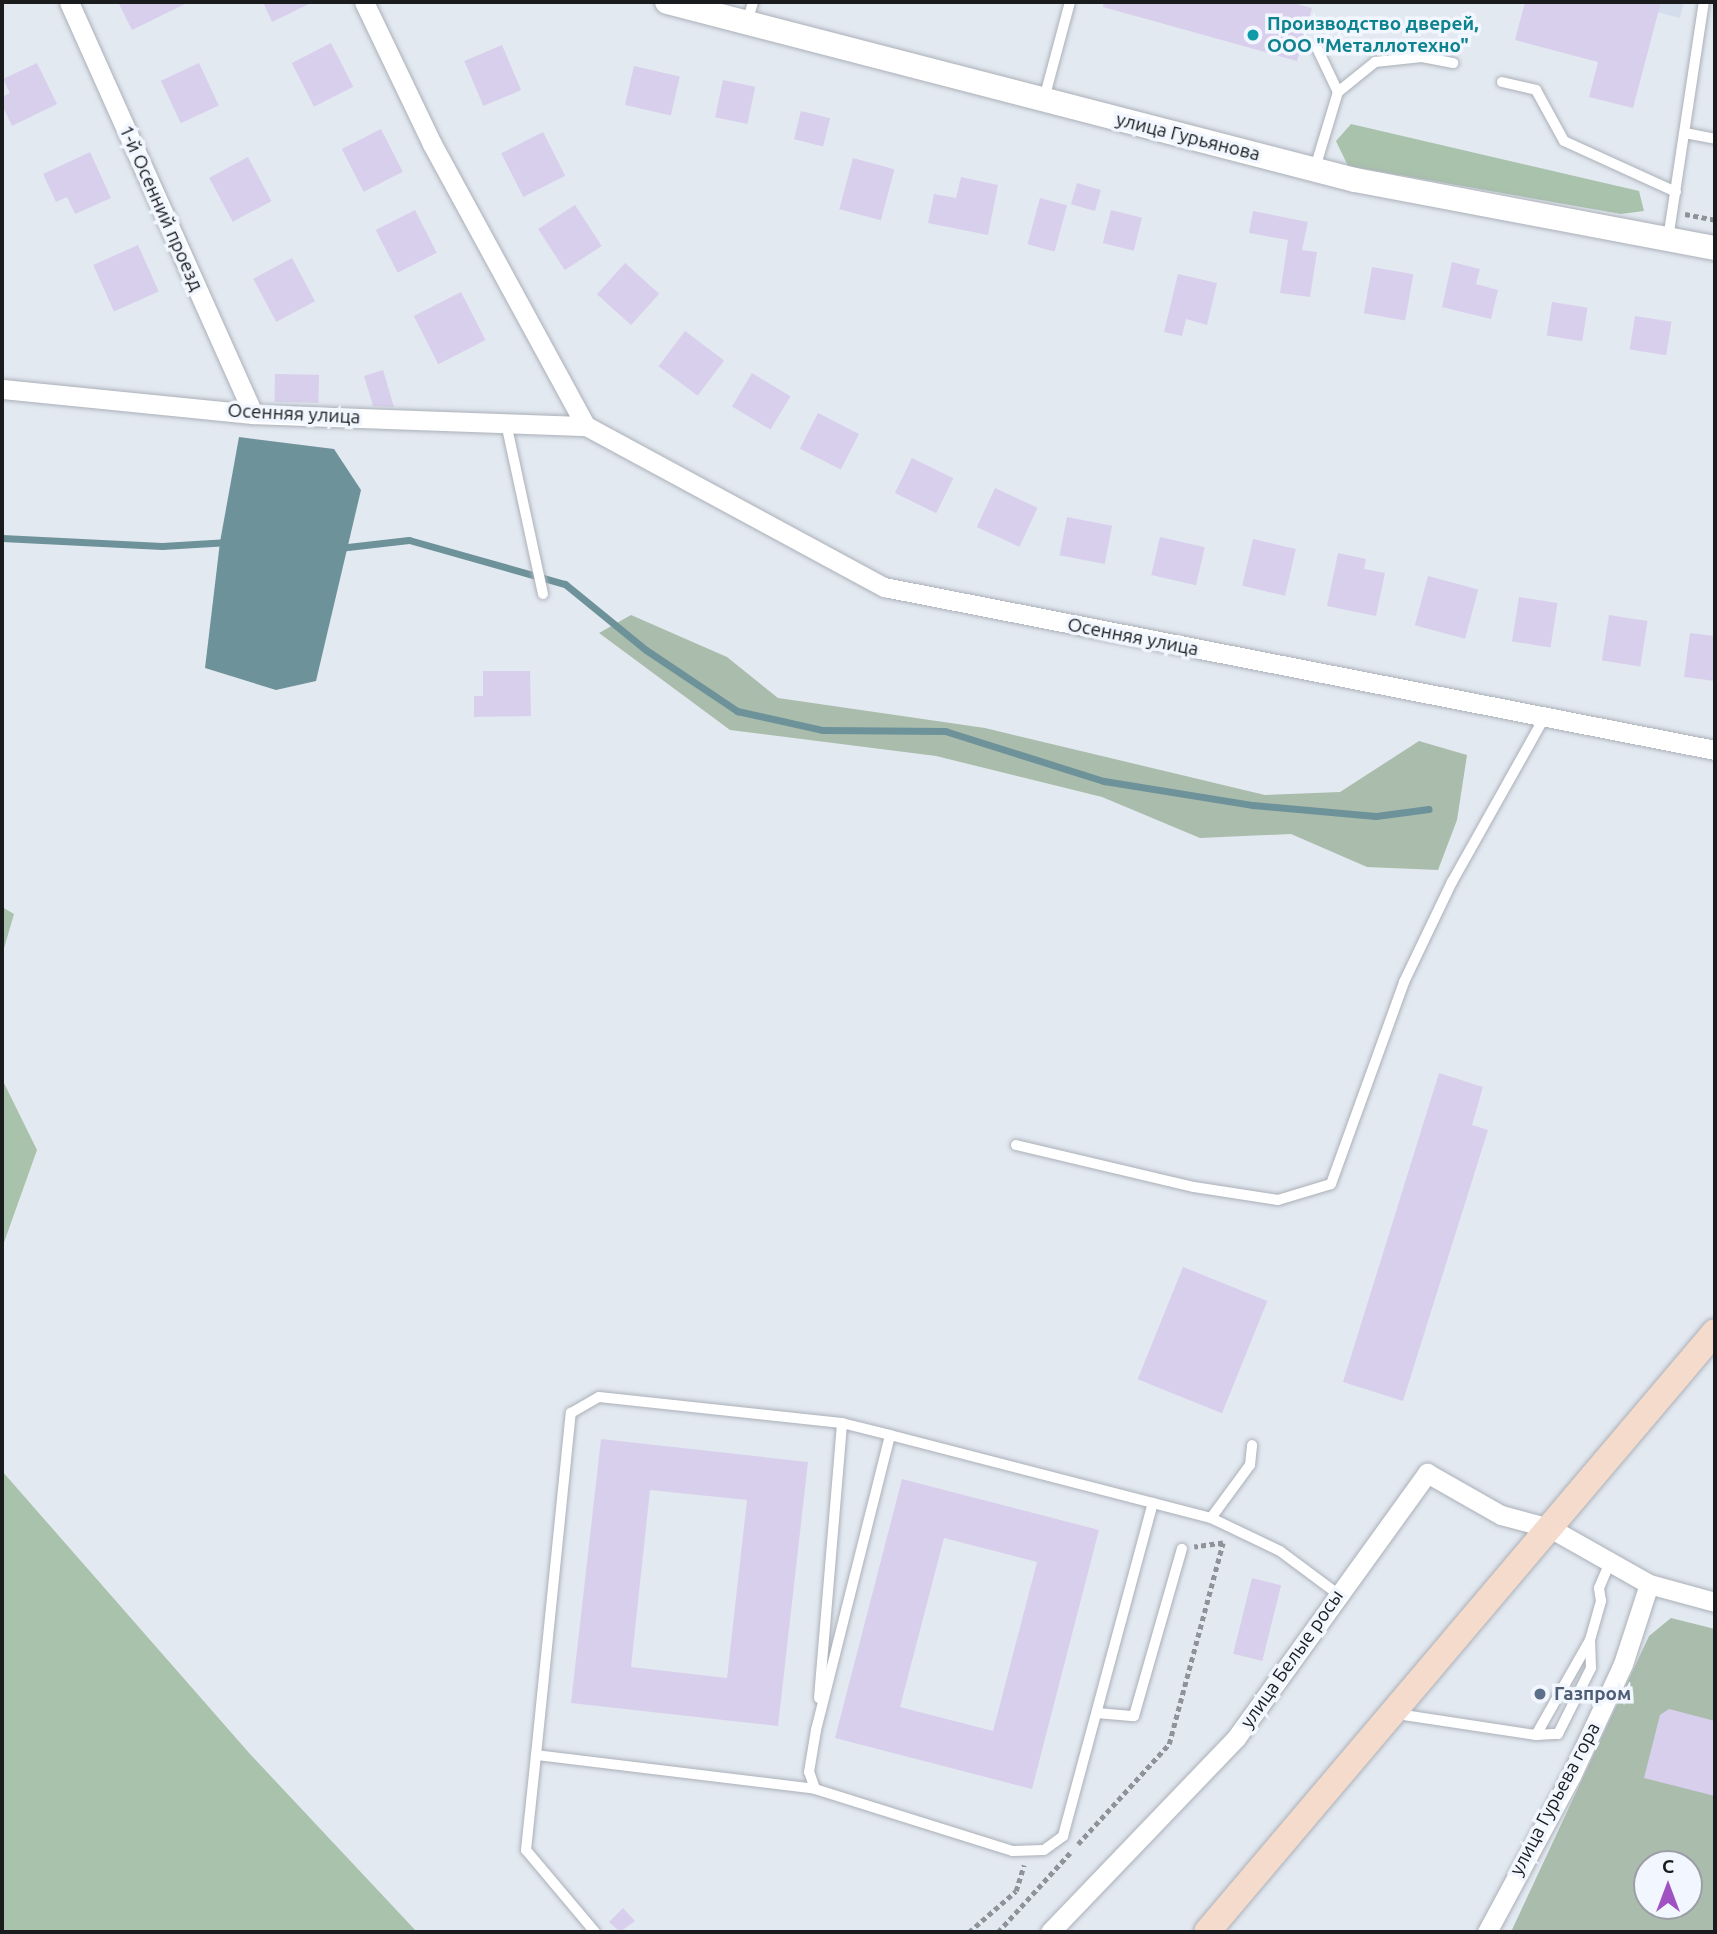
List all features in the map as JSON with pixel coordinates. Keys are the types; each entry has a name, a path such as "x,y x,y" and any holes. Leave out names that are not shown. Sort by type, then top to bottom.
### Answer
{"main road":[{"path":"1207,1932 1715,1332"}],"street":[{"name":"1-й Осенний проезд","path":"69,2 253,414"},
{"path":"365,2 432,144 586,426"},
{"name":"улица Гурьянова","path":"667,2 750,12 1044,99 1314,169 1715,248"},
{"name":"Осенняя улица","path":"2,389 253,414 586,426 884,587 1715,750"},
{"name":"улица Белые росы","path":"1050,1932 1236,1738 1427,1473 1501,1515 1550,1528"},
{"path":"1550,1528 1609,1564 1649,1584 1715,1602"},
{"name":"улица Гурьева гора","path":"1485,1930 1571,1776 1623,1664 1649,1584"}],"lane":[{"path":"1044,99 1070,2"},
{"path":"1668,239 1704,2"},
{"path":"1703,14 1715,17"},
{"path":"1317,48 1338,92"},
{"path":"1314,169 1338,92 1375,62 1422,57 1453,63"},
{"path":"1502,82 1536,90 1564,141 1676,192"},
{"path":"1685,133 1715,139"},
{"path":"506,423 542,594"},
{"path":"1016,1145 1194,1187 1278,1200 1331,1184 1404,982 1452,882 1544,718"},
{"path":"594,1932 526,1850 571,1413 599,1397 842,1423 1211,1518 1280,1551 1338,1594"},
{"path":"816,1730 842,1423"},
{"path":"816,1789 808,1772 816,1730 890,1435"},
{"path":"1211,1518 1250,1465 1252,1445"},
{"path":"536,1755 816,1789 1013,1851 1044,1850 1063,1836 1153,1503"},
{"path":"1097,1713 1134,1716 1182,1549"},
{"path":"1536,1735 1590,1640 1601,1601 1599,1588 1609,1564"},
{"path":"1393,1713 1536,1735 1558,1734 1591,1668 1590,1640"}],"path":[{"path":"1673,211 1715,220"},
{"path":"998,1932 1169,1744 1223,1543 1182,1549"},
{"path":"970,1932 1016,1891 1029,1850"}],"shaded area":[{"path":"1618,2 1684,2 1680,18"},
{"path":"239,437 334,449 361,490 316,681 276,690 205,668 220,542"}],"green space":[{"path":"1351,124 1639,191 1644,211 1621,214 1348,166 1336,141"},
{"path":"631,615 727,657 778,698 985,728 1265,795 1340,792 1419,741 1467,755 1457,820 1438,870 1367,867 1291,834 1200,838 1102,797 936,756 730,730 599,633"},
{"path":"2,907 14,914 2,955"},
{"path":"2,1079 37,1150 2,1248"},
{"path":"2,1471 250,1754 417,1932 2,1932"},
{"path":"1671,1618 1715,1629 1715,1932 1511,1932 1649,1636"}],"building":[{"path":"118,2 189,2 132,30"},
{"path":"263,2 313,2 272,22"},
{"name":"Производство дверей, ООО \"Металлотехно\"","path":"1104,2 1289,2 1312,8 1297,61 1103,7"},
{"path":"1525,2 1661,2 1633,108 1589,97 1598,62 1515,40"},
{"path":"331,43 353,87 314,107 292,63"},
{"path":"502,45 521,90 483,106 464,61"},
{"path":"37,63 57,104 12,126 2,105 2,97 10,93 3,79"},
{"path":"199,63 219,106 181,123 161,81"},
{"path":"634,66 680,77 671,116 625,105"},
{"path":"723,80 755,87 747,124 715,117"},
{"path":"801,111 830,118 823,146 794,139"},
{"path":"381,129 403,172 364,192 342,149"},
{"path":"543,132 565,176 523,197 501,153"},
{"path":"90,152 111,198 75,214 67,197 56,202 43,174"},
{"path":"248,157 271,201 233,222 209,178"},
{"path":"853,158 895,169 881,220 839,209"},
{"path":"961,177 998,185 988,235 928,223 934,194 956,198"},
{"path":"1077,183 1101,190 1095,211 1071,204"},
{"path":"1040,198 1067,205 1055,252 1028,244"},
{"path":"575,205 602,246 565,270 538,229"},
{"path":"415,210 437,253 398,273 376,230"},
{"path":"1111,210 1142,218 1134,251 1103,243"},
{"path":"1253,211 1308,222 1302,250 1317,252 1310,297 1280,293 1288,240 1249,233"},
{"path":"138,245 159,292 114,312 93,265"},
{"path":"292,258 315,301 276,322 253,279"},
{"path":"1452,262 1480,269 1476,284 1498,290 1491,319 1442,307"},
{"path":"625,263 659,294 631,325 597,294"},
{"path":"1372,267 1413,274 1405,321 1364,313"},
{"path":"1178,274 1217,283 1207,325 1186,319 1182,336 1164,332"},
{"path":"461,292 486,340 438,364 414,316"},
{"path":"1552,302 1588,308 1582,341 1547,336"},
{"path":"1635,316 1672,322 1666,355 1630,350"},
{"path":"685,331 724,360 698,396 659,366"},
{"path":"383,370 394,407 373,406 364,376"},
{"path":"752,373 791,396 770,430 732,406"},
{"path":"275,374 319,375 319,403 275,402"},
{"path":"818,413 859,434 841,470 800,449"},
{"path":"912,458 953,478 936,513 895,493"},
{"path":"995,488 1038,508 1019,547 977,527"},
{"path":"1067,517 1112,526 1105,564 1060,555"},
{"path":"1160,537 1205,547 1196,585 1151,575"},
{"path":"1253,539 1296,549 1285,596 1242,586"},
{"path":"1338,553 1366,559 1364,569 1385,573 1376,616 1327,606"},
{"path":"1428,576 1478,589 1465,639 1415,625"},
{"path":"1519,597 1558,603 1550,648 1512,641"},
{"path":"1609,615 1648,621 1640,667 1602,660"},
{"path":"1690,633 1715,636 1715,681 1684,677"},
{"path":"483,671 530,671 531,716 474,717 474,696 483,696"},
{"path":"1439,1073 1483,1087 1472,1125 1488,1130 1403,1401 1343,1382"},
{"path":"1183,1267 1267,1301 1222,1413 1138,1379"},
{"path":"601,1439 808,1462 778,1726 571,1703","holes":["650,1490 747,1500 727,1678 631,1667"]},
{"path":"902,1479 1099,1530 1032,1789 835,1738","holes":["944,1538 1037,1562 993,1731 900,1707"]},
{"path":"1252,1578 1281,1585 1262,1661 1233,1654"},
{"path":"1669,1709 1715,1721 1715,1796 1644,1778 1660,1715"},
{"path":"623,1908 635,1921 620,1932 609,1922"}],"waterway":[{"path":"2,538 162,546 229,542"},
{"path":"339,548 409,540 565,584 646,650 737,711 823,730 945,731 1104,781 1253,805 1376,816 1429,809"}],"place":[{"name":"Производство дверей, ООО \"Металлотехно\"","path":"1253,35"},
{"name":"Газпром","path":"1540,1694"}]}
